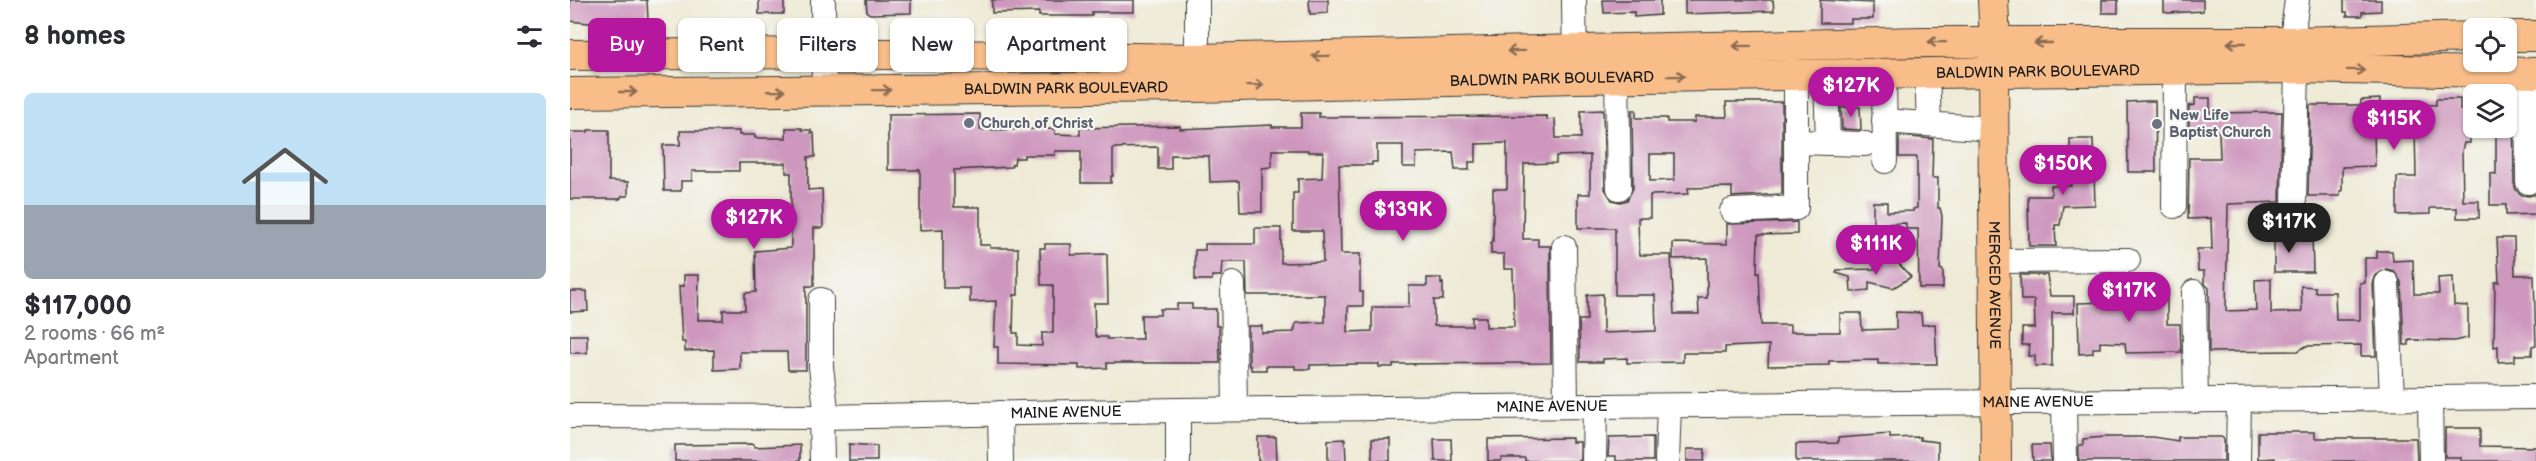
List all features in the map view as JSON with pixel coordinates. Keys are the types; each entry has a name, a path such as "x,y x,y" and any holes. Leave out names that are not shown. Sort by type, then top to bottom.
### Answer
{"main road":[{"name":"MERCED AVENUE","path":"1993,0 1996,461"},
{"path":"2517,36 2536,36"},
{"name":"BALDWIN PARK BOULEVARD","path":"570,93 824,90 1197,73 1575,64 1922,42 1994,58 2175,70 2463,37"},
{"name":"BALDWIN PARK BOULEVARD","path":"570,55 777,53"},
{"name":"BALDWIN PARK BOULEVARD","path":"1575,64 1617,77 1927,72 1994,58 2296,55 2532,73"},
{"name":"BALDWIN PARK BOULEVARD","path":"878,56 1197,73"}],"street":[{"path":"823,0 823,18"},
{"path":"1197,0 1197,73"},
{"path":"1574,0 1575,64"},
{"path":"2294,203 2296,0"},
{"path":"2174,206 2175,70"},
{"path":"824,72 824,90"},
{"path":"1927,72 1929,124"},
{"path":"1884,73 1885,161"},
{"path":"2528,182 2532,73"},
{"path":"1732,210 1796,208 1796,74"},
{"path":"1826,74 1828,143"},
{"path":"1617,77 1619,188"},
{"path":"1884,121 1993,129"},
{"path":"1796,142 1865,144"},
{"path":"1564,247 1566,406"},
{"path":"1995,261 2128,260"},
{"path":"2387,283 2392,398"},
{"path":"1233,284 1235,409"},
{"path":"2194,292 2196,400"},
{"path":"821,300 824,417 822,461"},
{"name":"MAINE AVENUE","path":"570,416 824,417 1235,409 2536,397"},
{"path":"2430,398 2431,461"},
{"path":"2238,461 2239,400"},
{"path":"2064,402 2065,461"},
{"path":"1667,461 1669,405"},
{"path":"1594,461 1595,406"},
{"path":"1178,410 1178,461"},
{"path":"1000,413 1001,461"}],"building":[{"path":"570,0 647,0 648,18 588,18 588,23 570,21"},
{"path":"759,0 784,0 784,14 759,14"},
{"path":"866,0 911,0 911,13 870,14 867,12"},
{"path":"992,0 1134,0 1134,12 1092,12 1092,16 1039,16 1039,12 992,13"},
{"path":"1309,0 1328,0 1328,13 1310,14"},
{"path":"1603,0 1660,0 1660,15 1634,17 1634,12 1604,13"},
{"path":"1685,0 1773,0 1774,11 1685,14"},
{"path":"1820,0 1873,3 1873,19 1851,19 1851,23 1820,23"},
{"path":"2102,0 2118,0 2118,13 2102,13"},
{"path":"2164,0 2203,0 2203,11 2164,12"},
{"path":"2344,0 2381,0 2381,11 2362,12 2362,16 2347,16 2347,12 2344,12"},
{"path":"2195,98 2210,98 2210,113 2282,112 2280,202 2228,204 2226,311 2256,310 2255,280 2271,279 2271,313 2302,312 2301,286 2315,287 2315,292 2335,292 2336,320 2360,320 2360,283 2365,283 2365,258 2377,258 2377,251 2392,251 2393,261 2413,260 2414,294 2439,294 2438,278 2453,277 2454,305 2468,306 2468,338 2454,341 2409,340 2409,345 2404,345 2401,282 2394,271 2386,269 2375,276 2373,283 2376,356 2361,356 2361,345 2306,346 2298,351 2209,352 2209,288 2204,283 2204,271 2198,271 2197,249 2212,249 2211,218 2188,219 2189,158 2220,158 2219,132 2189,132 2189,106 2195,105"},
{"path":"2380,99 2380,103 2436,105 2436,99 2460,99 2460,110 2463,110 2463,138 2470,138 2470,143 2464,143 2462,151 2463,201 2479,201 2479,218 2457,218 2457,208 2430,208 2430,214 2397,215 2397,177 2416,177 2415,127 2380,127 2380,132 2374,132 2375,166 2342,167 2340,196 2308,196 2310,105 2361,105 2361,100"},
{"path":"2155,101 2156,172 2128,172 2127,102"},
{"path":"1726,102 1782,102 1782,194 1732,197 1732,187 1688,188 1689,194 1650,195 1650,218 1638,218 1640,255 1671,255 1674,314 1699,314 1698,298 1707,298 1707,258 1673,259 1673,243 1727,244 1727,224 1797,222 1797,234 1758,235 1757,273 1759,272 1761,325 1790,325 1790,332 1840,332 1840,313 1861,313 1862,330 1896,329 1896,312 1921,313 1922,325 1935,324 1937,364 1878,364 1878,360 1829,361 1829,365 1768,366 1769,345 1725,347 1725,353 1683,353 1683,362 1627,363 1627,358 1603,359 1603,362 1580,362 1579,320 1587,320 1587,295 1603,294 1603,333 1656,331 1655,295 1615,295 1615,228 1578,228 1578,194 1590,194 1590,155 1556,156 1556,163 1524,164 1523,239 1538,239 1538,246 1550,246 1551,363 1393,364 1393,367 1379,367 1379,364 1310,365 1310,369 1295,369 1295,366 1266,366 1266,370 1251,370 1248,326 1262,326 1262,333 1294,332 1296,323 1325,322 1325,295 1247,295 1246,262 1222,262 1221,276 1212,276 1212,280 1195,280 1195,250 1205,250 1205,244 1255,244 1255,228 1281,228 1281,263 1323,262 1322,231 1293,231 1293,193 1298,193 1298,179 1322,178 1323,152 1272,150 1272,167 1262,168 1262,212 1240,212 1239,181 1210,182 1209,156 1171,155 1171,169 1158,169 1158,147 1113,148 1111,183 1081,183 1081,151 1055,151 1055,155 1024,155 1024,158 1015,158 1011,167 954,170 954,207 980,207 980,245 990,245 990,248 1018,248 1018,295 1014,295 1013,333 1018,333 1018,345 1042,346 1042,333 1053,333 1053,285 1041,285 1040,248 1045,248 1045,244 1071,244 1071,255 1107,254 1108,303 1094,303 1097,337 1142,339 1141,315 1160,315 1160,309 1177,309 1177,304 1192,304 1192,309 1216,309 1220,363 1107,363 1107,368 1079,369 1079,365 998,364 998,347 994,347 996,301 970,302 970,288 943,288 943,229 920,230 920,170 888,170 888,115 980,114 980,130 1055,129 1055,134 1080,135 1080,128 1180,126 1180,129 1272,125 1272,127 1301,127 1301,113 1319,113 1319,117 1547,116 1547,120 1555,119 1556,138 1581,138 1581,111 1603,110 1605,189 1612,200 1620,202 1627,200 1633,188 1632,110 1636,110 1636,118 1667,118 1667,122 1695,122 1695,117 1727,117","holes":["1507,143 1507,189 1493,189 1491,254 1504,254 1504,269 1513,269 1514,327 1486,327 1486,317 1472,317 1472,326 1434,326 1434,300 1443,300 1443,283 1441,284 1441,278 1427,278 1427,286 1409,286 1409,307 1372,307 1372,331 1348,332 1348,306 1363,306 1363,292 1360,292 1360,254 1341,254 1339,165 1372,165 1372,162 1377,162 1377,145 1403,145 1403,167 1416,167 1416,153 1453,152 1455,170 1469,170 1469,162 1476,162 1476,144","1650,154 1674,154 1674,180 1650,181"]},
{"path":"1841,107 1860,107 1861,130 1842,129"},
{"path":"786,128 802,128 802,130 811,130 811,133 814,133 815,157 808,157 808,190 822,189 823,228 814,228 814,286 806,286 806,370 788,370 787,352 740,352 740,369 714,370 714,350 685,351 685,342 682,342 679,286 684,286 684,275 699,275 698,320 723,320 723,310 745,310 745,293 756,292 755,251 791,248 791,173 786,173 786,163 739,163 739,171 692,171 692,181 681,181 681,191 664,191 663,145 680,145 680,131 739,131 739,135 755,135 755,138 786,138"},
{"path":"588,130 609,130 609,181 628,182 628,196 622,196 620,199 570,199 570,132 588,132"},
{"path":"1899,136 1933,139 1932,178 1938,178 1938,208 1942,216 1940,269 1943,270 1943,288 1919,288 1918,229 1906,229 1906,223 1873,224 1873,202 1887,202 1887,212 1913,211 1917,208 1917,157 1899,157"},
{"path":"2496,138 2514,138 2516,190 2522,195 2536,194 2536,214 2506,215 2506,205 2490,205 2490,173 2496,174"},
{"path":"2070,139 2093,139 2095,205 2063,206 2060,225 2055,225 2056,246 2029,246 2028,196 2051,196 2051,186 2071,186"},
{"path":"725,221 741,221 741,236 726,236"},
{"path":"2274,235 2312,235 2313,272 2274,272"},
{"path":"2497,238 2514,238 2515,275 2534,275 2536,345 2532,346 2532,355 2515,355 2515,361 2498,362 2498,346 2494,347 2495,282 2499,282"},
{"path":"1888,260 1898,263 1911,277 1893,288 1869,282 1869,290 1851,292 1850,277 1836,273 1837,270 1875,269"},
{"path":"2020,275 2047,275 2050,296 2074,296 2074,313 2052,313 2052,366 2035,366 2035,356 2028,356 2029,345 2022,345 2022,328 2035,328 2034,300 2021,300"},
{"path":"2153,287 2167,287 2167,324 2180,324 2181,352 2126,353 2125,343 2100,342 2100,348 2093,348 2093,353 2079,354 2078,303 2108,302 2109,288 2122,288 2122,295 2153,295"},
{"path":"570,291 587,291 588,311 570,312"},
{"path":"570,335 587,335 587,353 570,353"},
{"path":"2445,428 2480,428 2480,446 2536,447 2536,461 2461,461 2461,457 2445,457"},
{"path":"2258,432 2315,432 2315,438 2416,438 2417,461 2258,459"},
{"path":"1890,434 1890,438 1920,437 1920,440 1938,442 1938,461 1796,461 1796,444 1838,443 1838,438"},
{"path":"1258,437 1276,437 1277,461 1258,461"},
{"path":"1653,437 1653,461 1616,461 1616,456 1608,456 1609,438"},
{"path":"2152,437 2178,441 2178,437 2221,437 2224,439 2224,461 2079,461 2079,445 2083,445 2083,439"},
{"path":"1572,438 1572,442 1580,442 1580,461 1525,461 1525,458 1501,458 1501,461 1488,461 1488,439"},
{"path":"1345,439 1346,461 1328,461 1328,440"},
{"path":"1372,439 1390,439 1390,461 1372,461"},
{"path":"1434,439 1451,439 1452,461 1435,461"},
{"path":"754,444 754,447 800,445 800,461 675,461 675,445"},
{"path":"849,444 877,446 877,461 849,461"},
{"path":"2032,445 2050,445 2051,461 2033,461"},
{"path":"1687,449 1705,449 1704,461 1687,461"}],"place":[{"name":"Church of Christ","path":"969,123"},
{"name":"New Life Baptist Church","path":"2157,124"}]}
